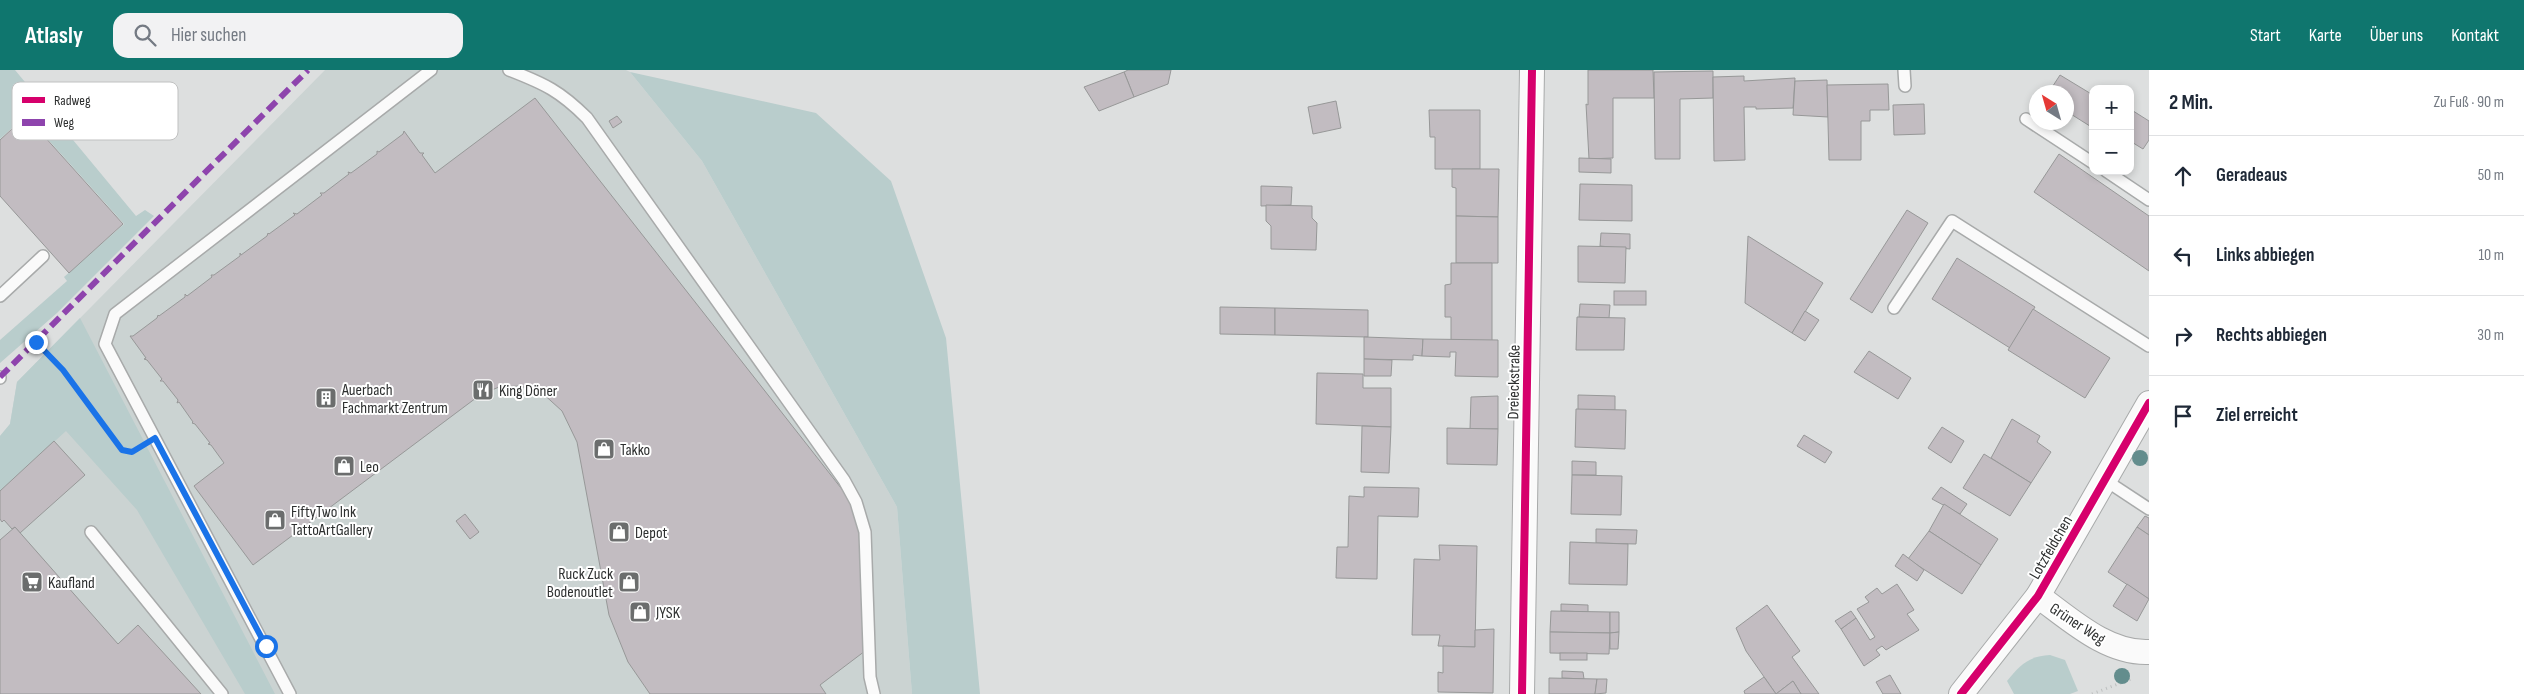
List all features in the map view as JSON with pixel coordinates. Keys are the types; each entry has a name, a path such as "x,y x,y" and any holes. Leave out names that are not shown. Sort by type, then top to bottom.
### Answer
{"street":[{"name":"Dreieckstraße","path":"1522,694 1532,70"},
{"name":"Lotzfeldchen","path":"1961,694 2038,596 2149,403"},
{"name":"Grüner Weg","path":"2038,596 2095,637 2140,652 2149,652"}],"lane":[{"path":"290,694 105,344 115,314 431,70"},
{"path":"509,70 546,85 566,97 587,118 844,480 856,502 865,532 870,677 874,694"},
{"path":"1904,70 1905,86"},
{"path":"2026,119 2089,160"},
{"path":"2112,175 2149,200"},
{"path":"1894,308 1952,221 2149,346"},
{"path":"0,296 43,256"},
{"path":"2105,480 2149,509"},
{"path":"91,532 222,694"}],"path":[{"path":"36,342 63,370 122,450 132,452 155,438"},
{"path":"2092,694 2132,679"}],"shaded area":[{"path":"0,70 15,70 25,82 12,82 12,128 0,139"},
{"path":"325,70 626,70 630,72 702,161 897,507 912,694 0,694 0,436 10,424 17,382"},
{"path":"630,72 816,113 891,181 946,338 980,694 912,694 897,507 702,161"},
{"path":"48,140 73,140 136,216 145,210 154,216 57,313 0,363 0,340 67,281 64,277 124,224"},
{"path":"80,318 275,694 245,694 137,510 66,431 0,491 0,436 10,424 17,382"},
{"path":"2050,655 2065,660 2078,691 2070,694 2014,694 2007,681 2016,670 2031,659"}],"building":[{"path":"1128,70 1171,70 1168,84 1134,97 1124,72"},
{"path":"1588,70 1653,70 1654,98 1613,98 1613,158 1589,159 1586,104 1588,105"},
{"path":"1713,71 1713,98 1680,99 1680,159 1655,159 1654,72"},
{"path":"1124,72 1134,97 1099,111 1084,87"},
{"path":"2060,75 2089,93 2089,125 2074,116 2074,85 2054,85"},
{"path":"1744,76 1744,81 1795,78 1793,108 1756,109 1756,107 1744,107 1745,160 1714,161 1713,77"},
{"path":"1827,80 1828,117 1793,115 1795,81"},
{"path":"1888,84 1889,110 1870,110 1870,121 1861,121 1861,160 1829,160 1827,85"},
{"name":"Auerbach Fachmarkt Zentrum","path":"535,98 852,502 859,532 865,651 820,685 826,694 650,694 628,662 609,615 577,442 562,411 540,391 520,386 499,387 480,395 253,565 194,486 224,463 211,445 208,444 210,443 195,424 192,423 179,402 177,403 178,400 163,381 160,381 162,379 147,360 144,359 146,358 130,336 133,336 157,318 158,315 185,297 185,294 187,296 212,277 211,275 214,275 240,256 240,253 241,255 267,236 268,233 295,215 293,213 297,214 322,195 320,193 324,193 349,174 348,172 351,173 377,154 377,151 379,152 403,134 404,131 420,153 424,153 422,155 435,173"},
{"path":"1336,101 1341,128 1313,134 1308,107"},
{"path":"1924,104 1925,134 1894,135 1893,105"},
{"path":"1429,110 1480,110 1480,169 1435,169 1435,137 1430,137"},
{"path":"2134,112 2149,121 2149,140 2143,149 2134,143"},
{"path":"617,116 622,122 613,128 609,121"},
{"path":"12,129 12,140 48,140 123,224 69,273 0,196 0,140"},
{"path":"2059,154 2149,216 2149,271 2034,192"},
{"path":"1579,158 1611,159 1611,173 1579,172"},
{"path":"1452,169 1499,169 1498,217 1456,216 1456,188 1452,187"},
{"path":"1580,184 1632,185 1632,221 1579,220"},
{"path":"1261,186 1292,187 1291,205 1261,206"},
{"path":"1266,205 1312,206 1312,218 1317,223 1316,250 1271,249 1271,226 1266,221"},
{"path":"1907,210 1928,223 1872,313 1850,299"},
{"path":"1456,216 1498,217 1498,263 1456,263"},
{"path":"1601,233 1630,234 1630,249 1600,246"},
{"path":"1748,236 1823,283 1792,333 1745,303"},
{"path":"1578,246 1626,247 1625,283 1578,282"},
{"path":"1957,258 2035,307 2010,348 1932,299"},
{"path":"1451,263 1492,263 1492,341 1451,340 1451,317 1445,317 1445,285 1451,284"},
{"path":"1614,291 1646,291 1646,305 1614,305"},
{"path":"1580,304 1610,305 1609,318 1579,317"},
{"path":"1220,307 1275,308 1275,335 1220,334"},
{"path":"1275,308 1368,310 1368,337 1275,335"},
{"path":"2033,309 2110,358 2085,398 2008,350"},
{"path":"1805,311 1819,320 1805,341 1792,333"},
{"path":"1577,317 1625,318 1624,350 1576,350"},
{"path":"1364,337 1423,339 1422,356 1413,355 1413,360 1364,359"},
{"path":"1423,339 1498,340 1498,377 1455,376 1456,352 1450,352 1450,357 1422,356"},
{"path":"1869,351 1911,378 1898,399 1854,372"},
{"path":"1364,359 1392,360 1391,376 1364,376"},
{"path":"1317,373 1363,374 1363,388 1391,388 1391,427 1316,424"},
{"path":"1578,395 1615,396 1615,410 1578,410"},
{"path":"1498,396 1498,429 1470,429 1471,397"},
{"path":"1576,409 1626,410 1625,449 1575,447"},
{"path":"2012,419 2040,436 2037,442 2051,452 2031,483 1991,458"},
{"path":"1362,426 1391,427 1389,473 1361,472"},
{"path":"1942,427 1964,441 1951,463 1928,448"},
{"path":"1447,428 1498,429 1497,465 1447,464"},
{"path":"1804,435 1832,452 1825,463 1797,446"},
{"path":"54,441 85,475 20,533 15,527 12,529 4,520 2,522 0,519 0,491"},
{"path":"1984,454 2031,483 2010,516 1963,488"},
{"path":"1572,461 1596,462 1596,475 1572,475"},
{"path":"1572,475 1622,476 1621,515 1571,514"},
{"path":"1364,487 1419,488 1418,517 1378,516 1377,579 1336,578 1337,547 1348,547 1349,496 1364,497"},
{"path":"1941,487 1967,504 1960,514 1932,499"},
{"path":"1944,504 1998,539 1981,565 1929,531"},
{"path":"465,514 479,532 470,539 456,521"},
{"path":"2145,516 2149,518 2149,535 2137,527"},
{"name":"Kaufland","path":"15,527 118,644 138,625 201,694 0,694 0,540"},
{"path":"2137,527 2149,535 2149,599 2108,572"},
{"path":"1596,529 1637,530 1636,544 1596,543"},
{"path":"1929,531 1981,565 1962,594 1908,559"},
{"path":"1570,542 1628,544 1627,585 1569,584"},
{"path":"1439,545 1477,546 1475,647 1438,646 1440,635 1412,635 1414,559 1440,560"},
{"path":"1903,554 1924,570 1917,581 1895,566"},
{"path":"1897,584 1914,610 1907,614 1919,630 1886,650 1882,646 1876,650 1880,655 1864,666 1841,629 1856,618 1870,640 1875,637 1857,609 1869,602 1865,597 1877,588 1882,594"},
{"path":"2127,584 2149,599 2137,621 2113,606"},
{"path":"1561,604 1588,605 1588,612 1561,611"},
{"path":"1767,605 1800,651 1792,657 1819,694 1801,694 1793,681 1776,694 1746,651 1736,628"},
{"path":"1551,611 1610,612 1610,633 1550,632"},
{"path":"1851,611 1856,618 1841,629 1835,621"},
{"path":"1610,612 1619,612 1619,632 1610,633"},
{"path":"1494,629 1493,693 1438,692 1438,672 1443,673 1443,646 1475,647 1475,630"},
{"path":"1550,632 1610,633 1609,654 1550,653"},
{"path":"1619,632 1618,649 1610,649 1610,633"},
{"path":"1560,653 1587,653 1587,660 1560,660"},
{"path":"1562,671 1583,672 1584,679 1562,678"},
{"path":"1890,675 1901,694 1883,694 1876,682"},
{"path":"1764,677 1776,694 1745,694 1744,691"},
{"path":"1549,678 1597,679 1595,694 1549,694"},
{"path":"1597,679 1607,679 1606,693 1595,694"},
{"path":"1793,681 1801,694 1776,694"}],"marked path":[{"path":"0,377 308,70"}],"cycle path":[{"path":"1522,694 1532,70"},
{"path":"1961,694 2038,596 2149,403"}],"place":[{"name":"King Döner","path":"483,390"},
{"name":"Auerbach Fachmarkt Zentrum","path":"326,398"},
{"name":"Takko","path":"604,449"},
{"name":"Leo","path":"344,466"},
{"name":"FiftyTwo Ink TattoArtGallery","path":"275,520"},
{"name":"Depot","path":"619,532"},
{"name":"Kaufland","path":"32,582"},
{"name":"Ruck Zuck Bodenoutlet","path":"629,582"},
{"name":"JYSK","path":"640,612"}],"route":[{"path":"36,342 63,370 122,450 132,452 155,438 266,646"}]}
